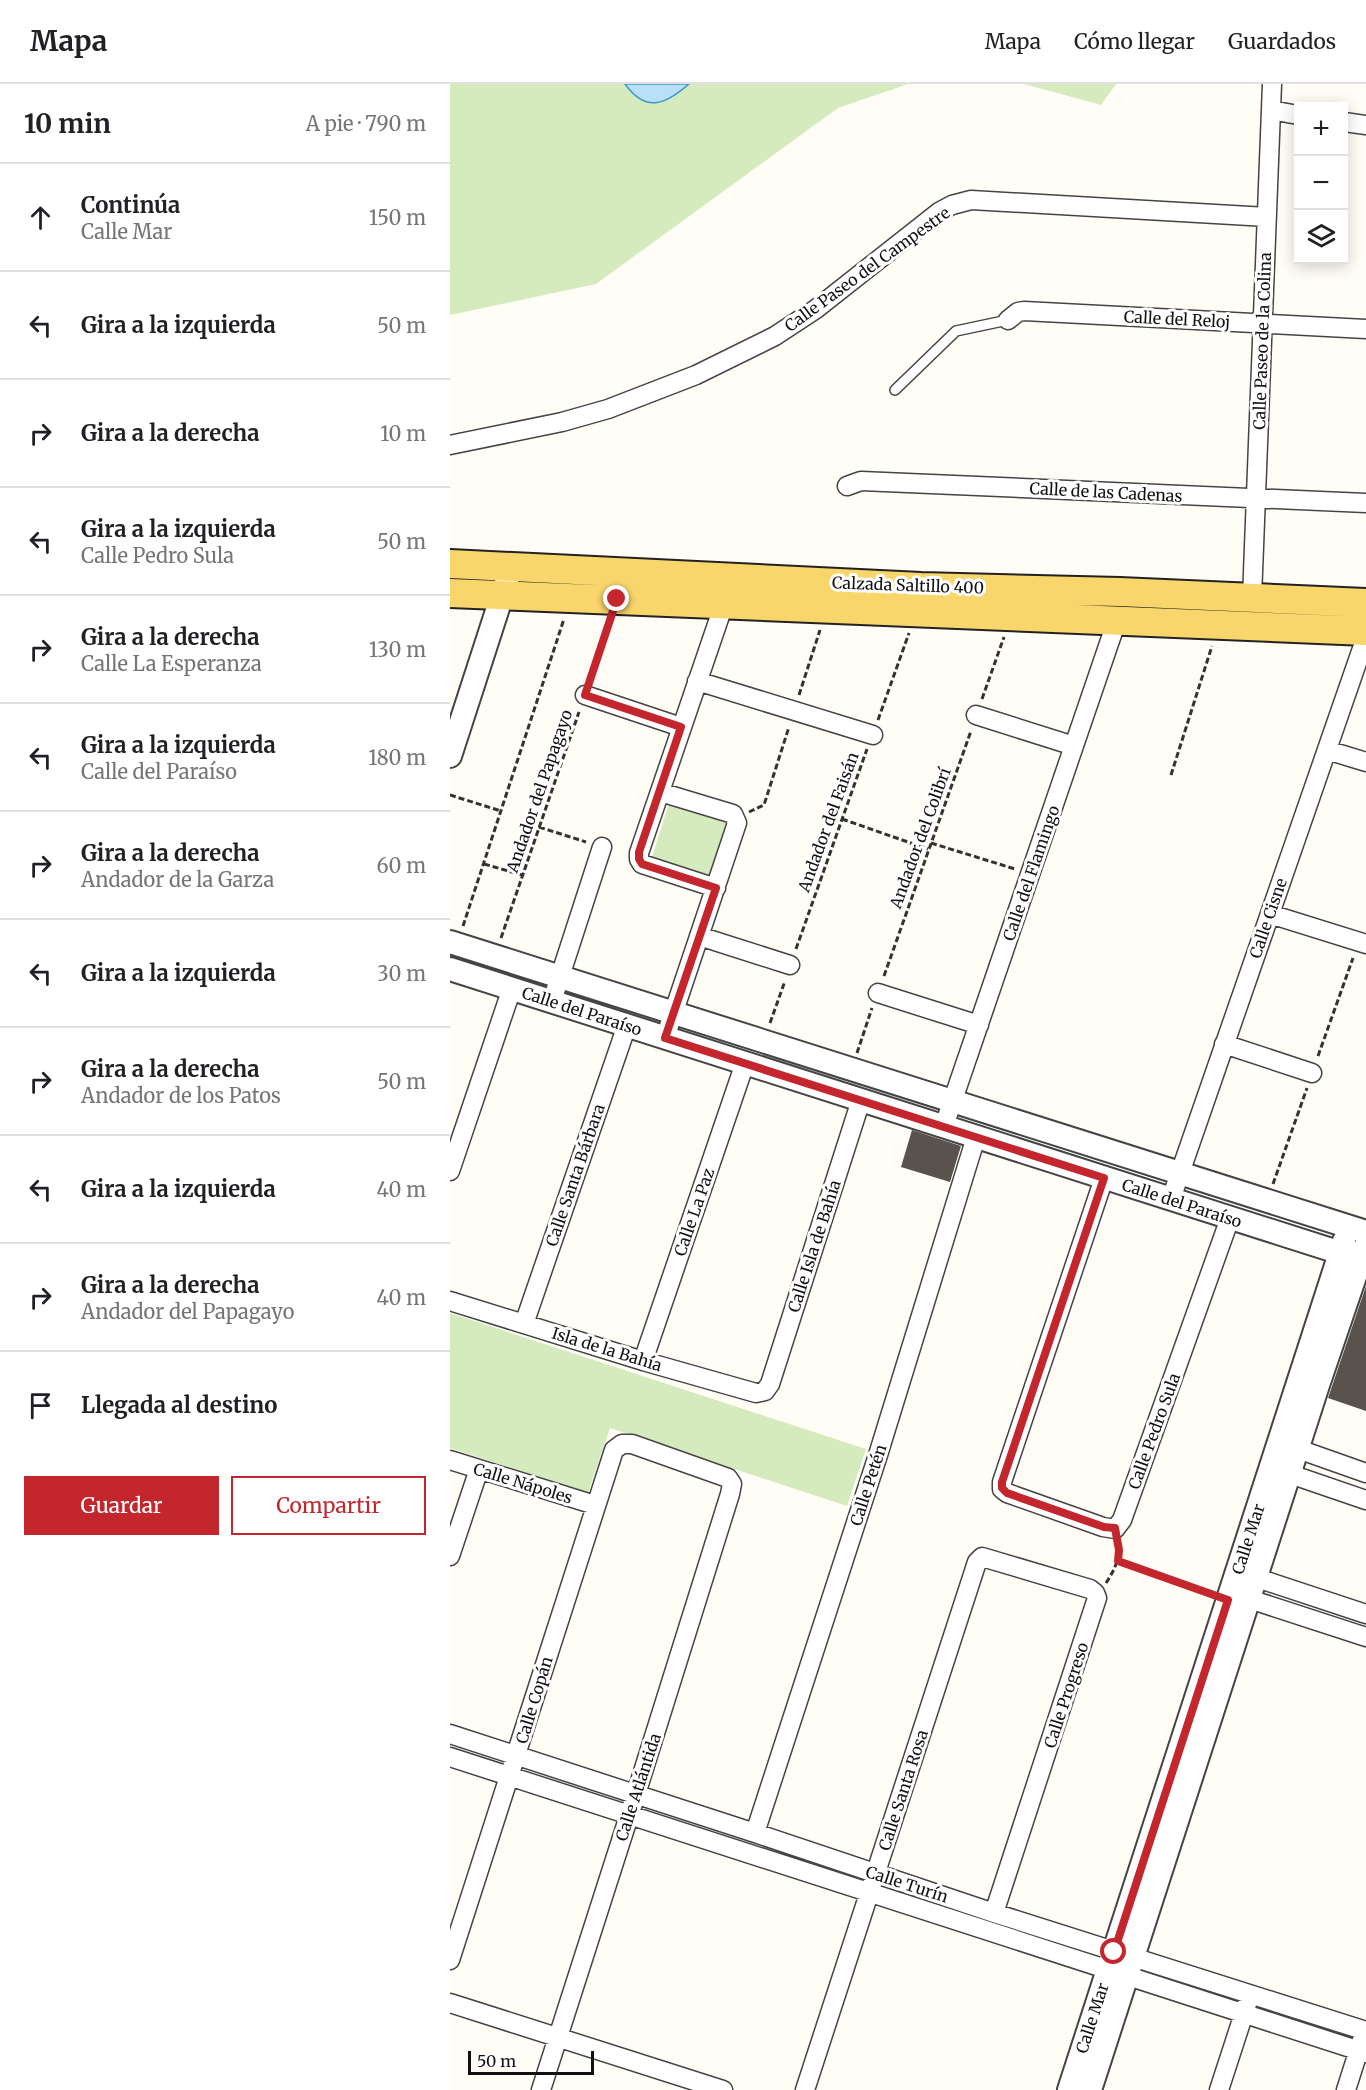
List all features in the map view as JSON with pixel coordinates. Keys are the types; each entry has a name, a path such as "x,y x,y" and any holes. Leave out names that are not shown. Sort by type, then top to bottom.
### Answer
{"main road":[{"name":"Calzada Saltillo 400","path":"450,564 921,587 1366,603"},
{"name":"Calzada Saltillo 400","path":"450,593 1366,631"}],"street":[{"name":"Calle Paseo de la Colina","path":"1252,598 1272,84"},
{"path":"1271,110 1294,114"},
{"path":"1348,123 1366,125"},
{"name":"Calle Paseo del Campestre","path":"450,445 562,423 608,409 696,375 775,336 816,309 952,205 971,200 1267,217"},
{"name":"Calle del Reloj","path":"1008,320 1018,312 1024,311 1366,329"},
{"name":"Calle de las Cadenas","path":"847,486 861,481 1366,503"},
{"path":"450,756 456,721 511,566"},
{"path":"716,888 642,864 639,852 724,604"},
{"name":"Calle del Flamingo","path":"944,1126 1117,620"},
{"name":"Calle Cisne","path":"1171,1199 1366,637"},
{"path":"697,681 873,735"},
{"path":"585,695 681,727"},
{"path":"976,715 1074,746"},
{"path":"1326,750 1366,762"},
{"path":"660,792 733,814 737,824 665,1038"},
{"path":"552,1001 602,847"},
{"path":"1270,914 1366,944"},
{"path":"699,936 790,965"},
{"name":"Calle del Paraíso","path":"453,943 1358,1229"},
{"name":"Calle del Paraíso","path":"450,969 1230,1218 1358,1255"},
{"path":"450,1170 512,988"},
{"path":"878,993 979,1025"},
{"name":"Calle Santa Bárbara","path":"524,1324 627,1025"},
{"path":"1224,1044 1312,1073"},
{"name":"Calle La Paz","path":"643,1361 745,1063"},
{"name":"Calle Isla de Bahía","path":"765,1391 770,1384 861,1100"},
{"name":"Calle Petén","path":"755,1833 878,1455 976,1137"},
{"path":"1104,1178 1002,1482 1002,1488 1007,1493 1028,1501 1104,1527 1115,1528"},
{"name":"Calle Pedro Sula","path":"1115,1528 1122,1520 1230,1218"},
{"name":"Calle Mar","path":"1090,2090 1120,1964 1236,1597 1290,1474 1358,1255 1358,1229"},
{"name":"Calle Mar","path":"1247,1574 1358,1255"},
{"name":"Isla de la Bahía","path":"450,1301 643,1361 756,1393 765,1391"},
{"name":"Calle Atlántida","path":"541,2090 630,1815 732,1484 728,1478 706,1470 632,1444 622,1444"},
{"name":"Calle Copán","path":"450,1960 517,1756 595,1505 614,1450 622,1444"},
{"path":"1298,1449 1366,1473"},
{"name":"Calle Nápoles","path":"450,1460 595,1505"},
{"path":"450,1556 479,1469"},
{"path":"1290,1474 1366,1500"},
{"name":"Calle Santa Rosa","path":"805,2090 979,1558 1090,1589 1095,1593"},
{"path":"1247,1574 1366,1614"},
{"name":"Calle Progreso","path":"994,1913 1096,1604 1095,1593"},
{"path":"1236,1597 1366,1637"},
{"name":"Calle Turín","path":"450,1734 755,1833 873,1883 1120,1964 1250,1994 1366,2030"},
{"name":"Calle Turín","path":"450,1757 630,1815 873,1883 994,1913 1244,2014 1362,2052"},
{"name":"Calle Mar","path":"1069,2090 1120,1964"},
{"path":"1219,2090 1250,1994"},
{"path":"450,2003 723,2090"},
{"path":"1346,2090 1362,2052 1366,2030"}],"lane":[{"path":"895,390 956,331 1008,320"}],"path":[{"name":"Andador del Papagayo","path":"453,943 484,864 571,597"},
{"name":"Andador del Papagayo","path":"494,956 617,599"},
{"name":"Andador del Faisán","path":"763,1041 917,612"},
{"name":"Andador del Colibrí","path":"851,1069 1011,616"},
{"path":"1171,775 1219,624"},
{"path":"450,795 501,811"},
{"path":"842,819 928,849"},
{"path":"931,843 1031,874"},
{"path":"484,864 522,875"},
{"path":"1095,1593 1105,1585 1118,1561 1119,1550 1115,1528"},
{"path":"1118,1561 1236,1597"}],"green space":[{"path":"450,84 908,84 838,108 596,284 450,315"},
{"path":"1024,84 1116,84 1101,105"},
{"path":"669,803 738,825 720,879 652,857"},
{"path":"450,1313 866,1449 847,1506 610,1428 588,1493 450,1448"}],"water":[{"path":"625,84 689,84 672,97 656,103 640,99"}],"building":[{"path":"912,1130 961,1146 950,1182 901,1167"},
{"path":"1366,1286 1366,1411 1328,1398"}],"route":[{"path":"617,599 585,695 681,727 639,852 639,859 642,864 716,888 665,1038 1104,1178 1002,1482 1002,1488 1007,1493 1110,1529 1115,1528 1119,1550 1118,1561 1228,1600 1114,1952"}]}
